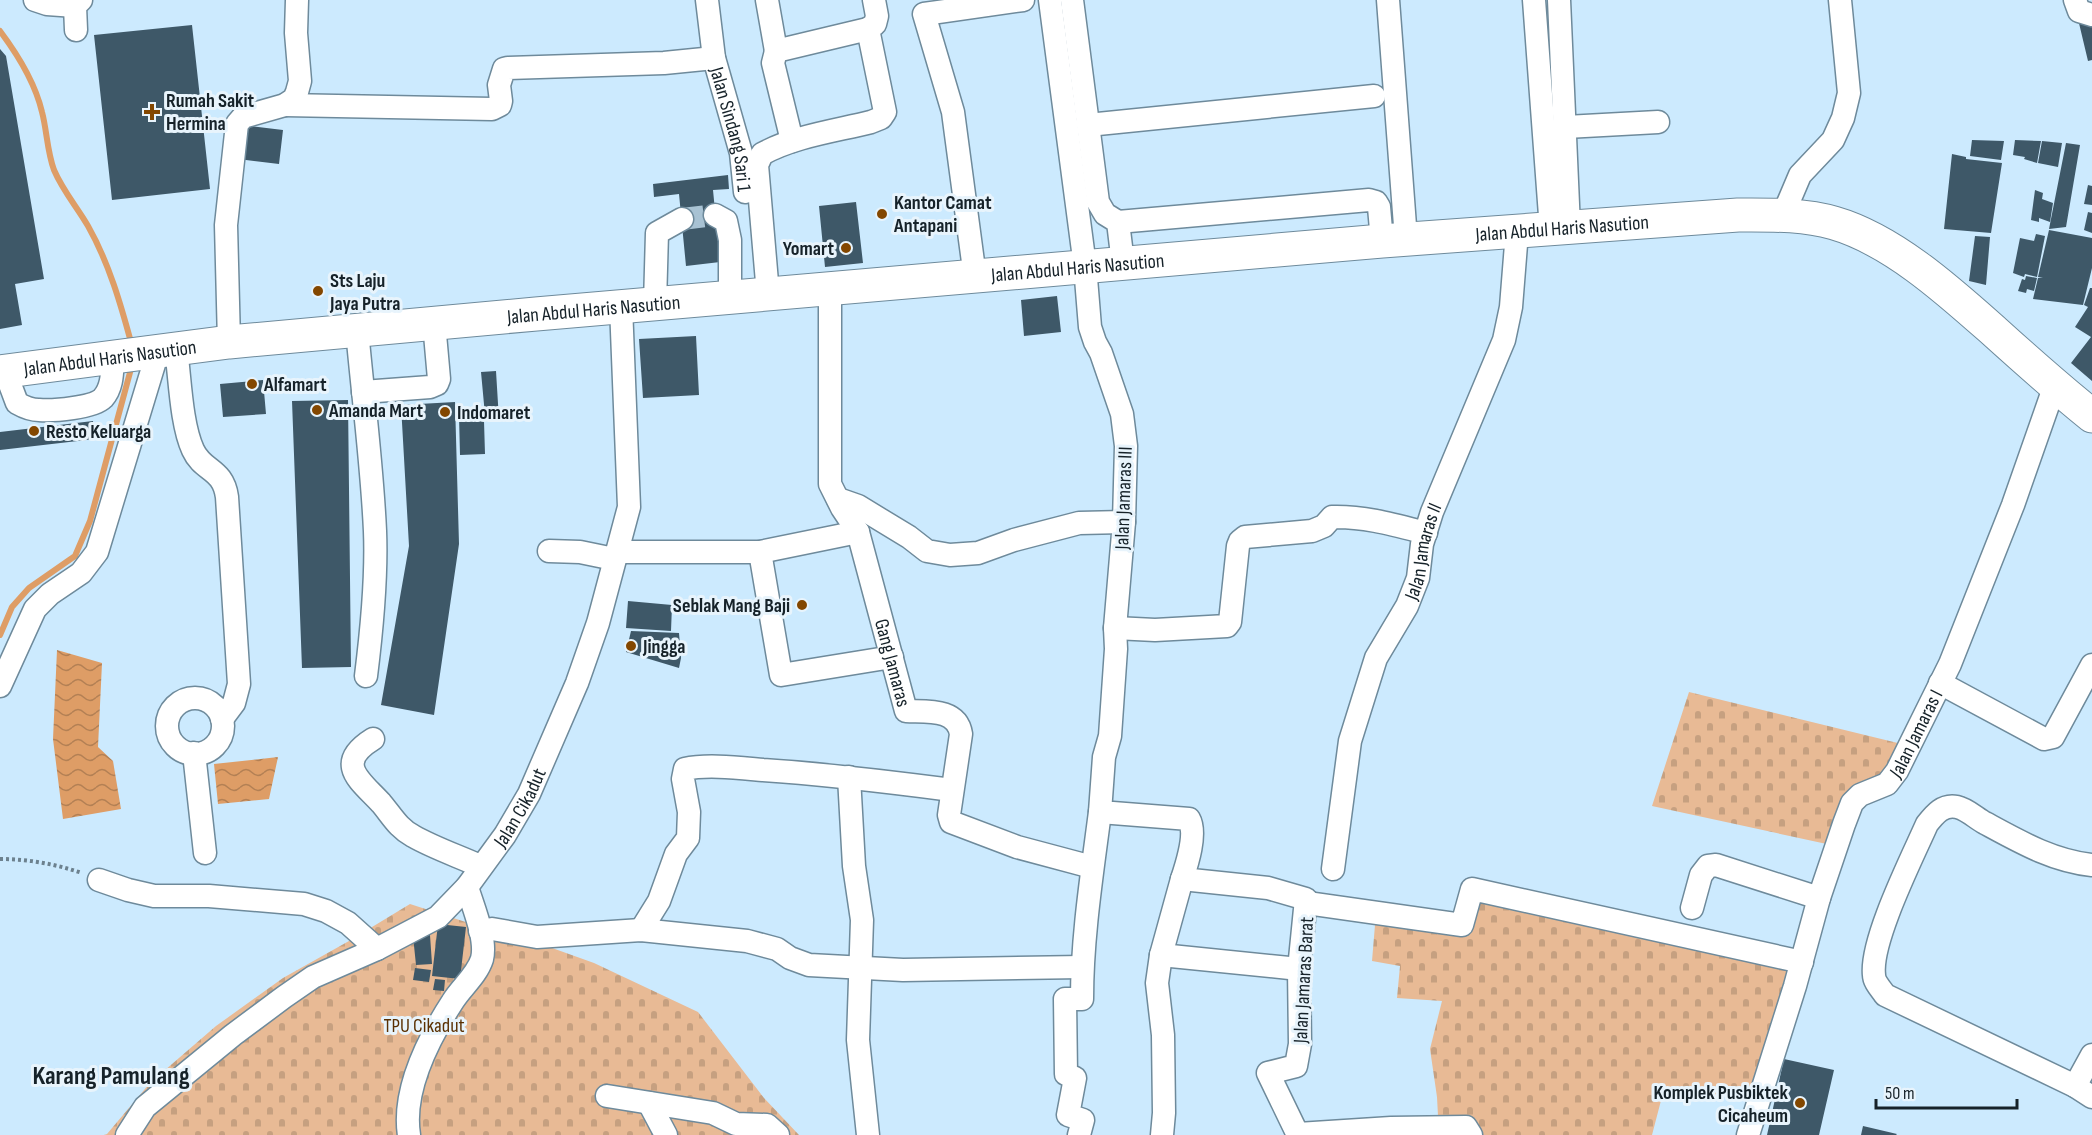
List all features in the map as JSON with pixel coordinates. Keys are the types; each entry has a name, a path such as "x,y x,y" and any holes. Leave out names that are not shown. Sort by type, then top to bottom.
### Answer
{"highway":[{"name":"Jalan Abdul Haris Nasution","path":"2,371 229,342 621,306 1394,240 1738,215 1783,215 1834,223 1861,234 1894,252 1955,296 2055,386 2092,416"}],"street":[{"path":"35,0 47,4 78,3 76,30"},
{"path":"285,105 294,99 300,81 296,33 297,0"},
{"name":"Jalan Sindang Sari 1","path":"707,0 714,58 741,153 750,296"},
{"path":"767,0 776,51 773,63 792,141"},
{"path":"776,51 868,29 875,24 877,15 874,0"},
{"path":"975,277 953,112 924,14 1023,0"},
{"name":"Jalan Jamaras III","path":"1050,0 1092,334 1122,414 1126,446 1124,522 1115,628 1116,649 1110,736 1104,757 1100,812"},
{"path":"1073,0 1098,202 1105,214 1118,222 1369,200 1376,202 1394,240"},
{"path":"1388,0 1394,240"},
{"path":"1534,0 1560,228"},
{"path":"1559,0 1566,127 1560,228"},
{"path":"1783,215 1800,175 1833,140 1843,118 1849,93 1840,0"},
{"path":"2075,0 2079,11 2092,15"},
{"path":"750,296 757,165 762,154 792,141 871,122 881,118 885,112 868,29"},
{"path":"229,342 226,225 237,124 243,117 285,105 492,109 500,105 501,76 504,69 508,68 664,63 714,58"},
{"path":"1088,125 1374,96"},
{"path":"1566,127 1658,122"},
{"path":"715,215 726,221 730,240 750,296"},
{"path":"655,304 657,233 682,219"},
{"path":"1118,222 1123,263"},
{"name":"Jalan Jamaras II","path":"1333,869 1350,741 1376,658 1407,606 1418,578 1422,544 1432,512 1504,340 1511,307 1517,232"},
{"name":"Gang Jamaras","path":"830,289 830,484 858,532 906,711 950,716 960,725 961,734 949,815 951,822 1017,847 1092,867"},
{"name":"Jalan Cikadut","path":"127,1135 145,1107 233,1035 284,997 313,977 438,917 467,887 504,835 529,794 563,719 598,622 629,507 621,306"},
{"path":"363,392 430,387 437,384 439,379 434,323"},
{"path":"357,330 375,531 375,574 366,676"},
{"path":"0,686 34,609 50,594 81,573 97,552 161,351"},
{"path":"161,351 194,452 225,485 239,684 234,703 222,719"},
{"path":"2,371 16,403 25,408 41,411 86,406 97,402 108,390 115,357"},
{"name":"Jalan Jamaras I","path":"1748,1135 1802,962 1819,898 1852,803 1860,795 1887,784 1898,771 1950,664 2013,505 2055,386"},
{"path":"837,499 858,506 909,537 927,551 950,555 978,553 1014,540 1079,523 1124,522"},
{"path":"1115,628 1155,630 1227,626 1230,622 1238,546 1245,537 1312,531 1324,526 1332,517 1367,519 1426,533"},
{"path":"549,551 616,555 760,552 858,532"},
{"path":"760,552 781,675 892,657"},
{"path":"1940,684 2044,739 2053,737 2092,665"},
{"path":"191,698 211,703 218,710 222,719 221,736 217,743 202,753 184,751 170,737 167,727 174,708 191,698"},
{"path":"373,739 360,747 354,764 354,775 362,786 382,804 397,825 412,836 480,866"},
{"path":"194,753 206,853"},
{"path":"641,930 659,901 676,854 688,837 689,812 683,779 685,769 741,768 849,777 952,790"},
{"path":"849,777 854,866 862,920 858,1040 868,1135"},
{"path":"2092,865 2048,855 1980,821 1958,807 1947,807 1936,812 1927,824 1894,900 1874,958 1874,978 1885,995 2083,1091 2092,1055"},
{"path":"1079,1135 1083,1120 1068,1115 1075,1078 1066,1074 1065,999 1082,999 1082,968 1100,812 1189,819 1193,827 1188,860 1161,955 1157,983 1163,1035 1162,1135"},
{"path":"1692,908 1701,875 1708,866 1716,865 1819,898"},
{"name":"Jalan Jamaras Barat","path":"1182,879 1268,888 1303,897 1307,903 1299,969 1300,1044 1296,1066 1268,1073 1298,1135"},
{"path":"99,880 154,896 209,896 304,904 327,911 348,923 377,948"},
{"path":"409,1135 407,1109 422,1056 453,1001 478,968 482,959 480,931 467,887"},
{"path":"1307,903 1462,925 1472,889 1802,962"},
{"path":"480,931 492,929 537,937 641,930 747,941 777,949 790,958 809,964 903,970 1082,968"},
{"path":"1161,955 1299,969"},
{"path":"607,1096 712,1113 736,1124 767,1125 778,1135"},
{"path":"649,1103 666,1135"},
{"path":"1298,1135 1466,1127 1471,1135"}],"path":[{"path":"0,859 23,859 66,868 99,880"}],"green space":[{"path":"1689,692 1910,746 1872,790 1836,846 1652,806"},
{"path":"1472,889 1802,962 1759,1100 1664,1089 1652,1135 1439,1135 1437,1097 1430,1049 1442,1001 1397,998 1400,966 1372,961 1376,913 1462,925"},
{"name":"TPU Cikadut","path":"410,904 527,939 594,963 698,1012 764,1098 799,1135 104,1135 150,1083 216,1026 283,978"}],"water":[{"path":"57,650 102,663 98,747 113,761 121,809 63,819 53,739"},
{"path":"278,757 269,799 218,804 214,764"}],"building":[{"path":"2092,16 2092,60 2088,61 2078,19"},
{"name":"Rumah Sakit Hermina","path":"192,25 210,189 112,200 94,35"},
{"path":"0,49 6,56 44,279 15,284 22,325 0,329"},
{"path":"242,125 283,130 279,164 238,159"},
{"path":"1972,140 2004,141 2001,160 1970,156"},
{"path":"2015,140 2041,141 2037,163 2024,159 2025,157 2013,155"},
{"path":"2042,141 2062,143 2058,167 2038,163"},
{"path":"2066,143 2080,145 2066,227 2049,229"},
{"path":"1952,154 1966,157 1966,159 2002,163 1991,233 1944,229"},
{"path":"728,175 729,189 713,190 720,262 686,266 679,194 654,197 653,184"},
{"path":"2088,185 2092,186 2092,205 2084,204"},
{"path":"2035,190 2043,193 2042,199 2053,203 2050,222 2039,218 2039,222 2031,220"},
{"path":"856,202 863,263 825,267 819,206"},
{"path":"2088,212 2092,213 2092,233 2084,230"},
{"path":"2049,230 2092,238 2092,268 2083,305 2033,299 2038,278 2043,278 2038,277"},
{"path":"2036,234 2045,236 2037,277 2025,274 2024,277 2013,273 2020,238 2034,241"},
{"path":"1975,236 1990,237 1986,285 1969,281"},
{"path":"2026,276 2037,278 2034,291 2027,289 2026,293 2018,291 2022,279 2025,280"},
{"path":"2090,288 2092,288 2092,381 2071,363 2091,337 2075,327 2088,307 2084,305"},
{"path":"1057,296 1061,332 1024,336 1021,300"},
{"path":"696,336 699,395 643,398 639,339"},
{"path":"496,371 499,420 484,421 485,454 460,455 459,416 485,415 481,372"},
{"path":"263,380 266,414 223,417 220,384"},
{"path":"348,400 351,667 302,668 292,401"},
{"path":"455,402 459,544 434,715 381,705 409,546 401,405"},
{"path":"93,421 95,439 0,450 0,432"},
{"path":"628,601 672,605 671,631 626,628"},
{"path":"631,631 679,633 681,658 679,668 626,652"},
{"path":"438,924 466,927 460,979 432,976"},
{"path":"430,935 432,964 416,965 413,936"},
{"path":"415,968 431,970 429,982 413,980"},
{"path":"435,979 445,980 444,991 433,990"},
{"name":"Komplek Pusbiktek Cicaheum","path":"1784,1059 1834,1070 1819,1135 1767,1135"},
{"path":"1863,1126 1897,1134 1861,1135"}],"waterway":[{"path":"0,31 19,59 35,90 54,170 88,226 102,255 119,300 132,346"},
{"path":"0,635 12,607 29,588 75,556 90,521 132,365"}],"tunnel":[{"path":"682,219 715,215"}],"place":[{"name":"Rumah Sakit Hermina","path":"152,112"},
{"name":"Kantor Camat Antapani","path":"882,214"},
{"name":"Yomart","path":"846,248"},
{"name":"Sts Laju Jaya Putra","path":"318,291"},
{"name":"Alfamart","path":"252,384"},
{"name":"Amanda Mart","path":"317,410"},
{"name":"Indomaret","path":"445,412"},
{"name":"Resto Keluarga","path":"34,431"},
{"name":"Seblak Mang Baji","path":"802,605"},
{"name":"Jingga","path":"631,646"},
{"name":"Komplek Pusbiktek Cicaheum","path":"1800,1103"}],"district":[{"name":"Karang Pamulang","path":"111,1075"}]}
